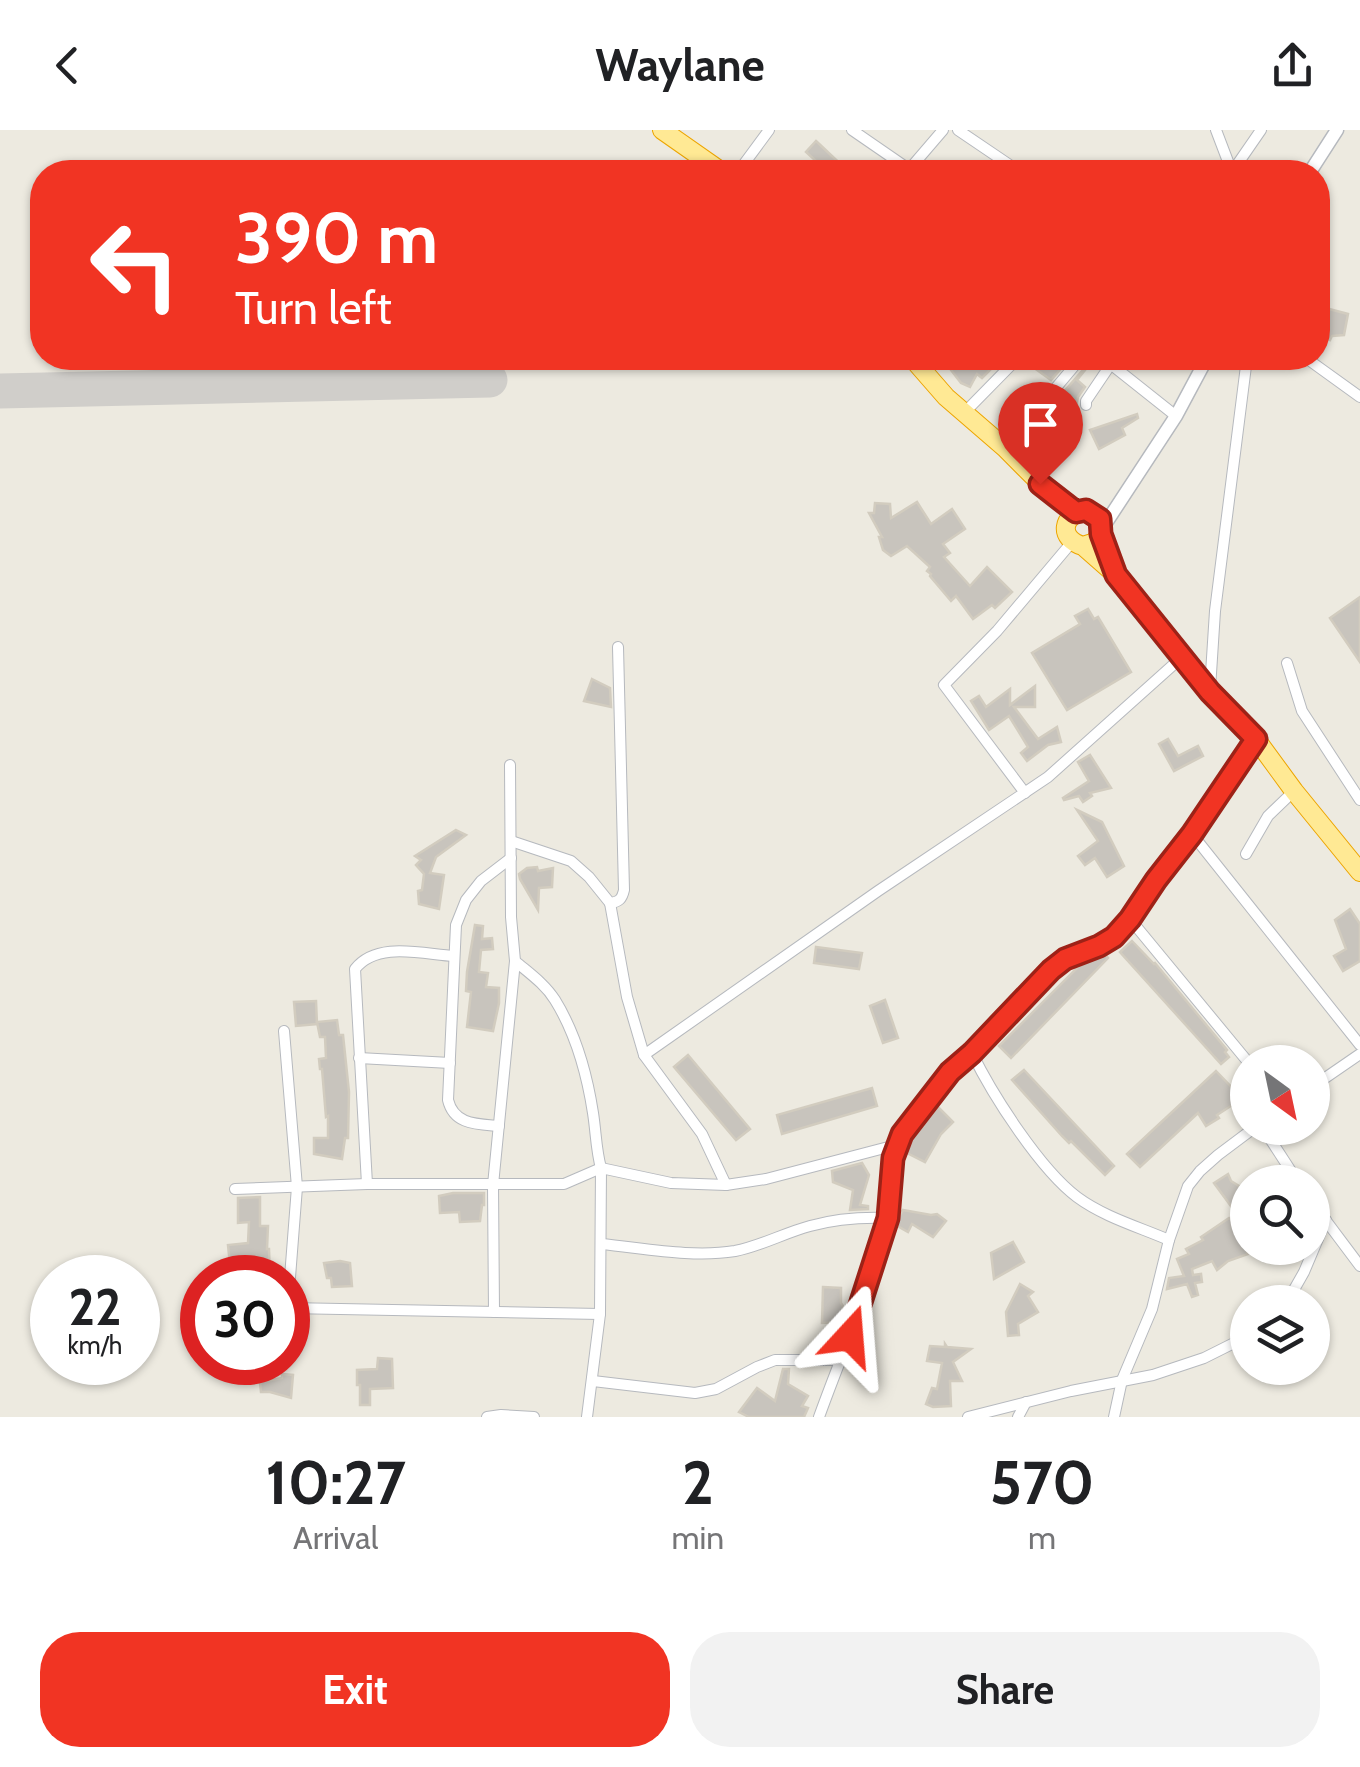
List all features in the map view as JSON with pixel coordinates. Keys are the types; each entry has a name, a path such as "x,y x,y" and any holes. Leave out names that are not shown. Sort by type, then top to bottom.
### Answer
{"highway":[{"path":"662,130 705,160"},
{"path":"922,370 946,398 1006,448 1040,484 1074,540 1116,575 1210,692 1256,739 1360,872"},
{"path":"1040,484 1100,519 1116,575"},
{"path":"1074,540 1068,520 1081,511"},
{"path":"1074,540 1095,542 1102,532"}],"street":[{"path":"747,160 769,130"},
{"path":"852,130 893,160"},
{"path":"920,160 944,130"},
{"path":"958,130 1002,160"},
{"path":"1216,130 1227,160"},
{"path":"1240,160 1260,130"},
{"path":"1318,160 1337,130"},
{"path":"964,413 1006,370"},
{"path":"1006,448 1071,370"},
{"path":"1086,405 1105,370"},
{"path":"1122,370 1176,416"},
{"path":"1102,532 1201,370"},
{"path":"1210,692 1215,611 1245,370"},
{"path":"1323,370 1360,397"},
{"path":"1081,511 1120,500"},
{"path":"1026,792 944,685 1074,540"},
{"path":"610,903 622,898 624,890 618,647"},
{"path":"644,1054 1048,778 1182,657"},
{"path":"1288,664 1302,711 1360,800"},
{"path":"819,1417 859,1312 888,1218 896,1145 910,1122 950,1072 1051,970 1065,959 1114,937 1192,834 1256,739"},
{"path":"494,1312 493,1185 515,961 510,766"},
{"path":"1246,854 1268,816 1294,791"},
{"path":"1192,834 1360,1045"},
{"path":"510,841 571,861 610,903 627,998 644,1054 702,1134 726,1185"},
{"path":"499,1126 460,1120 450,1110 454,956 456,925 466,900 481,881 511,858"},
{"path":"1130,919 1234,1045"},
{"path":"367,1184 354,969 363,958 380,952 454,956"},
{"path":"515,961 554,999 588,1079 596,1150 602,1168 600,1314 587,1417"},
{"path":"284,1030 297,1187 292,1255"},
{"path":"972,1053 1055,1177 1078,1198 1102,1212 1168,1240"},
{"path":"1330,1075 1360,1054"},
{"path":"359,1058 450,1063"},
{"path":"235,1190 367,1184 564,1184 602,1168 671,1183 726,1185 896,1145"},
{"path":"1114,1417 1122,1380 1152,1309 1168,1240 1188,1186 1232,1145"},
{"path":"601,1244 693,1253 728,1252 752,1248 809,1226 861,1217 888,1218"},
{"path":"1330,1225 1360,1266"},
{"path":"310,1307 600,1314"},
{"path":"968,1417 1153,1374 1204,1358 1230,1345"},
{"path":"593,1381 694,1393 716,1389 775,1360 841,1360"},
{"path":"1018,1417 1026,1402"},
{"path":"487,1417 534,1417"}],"building":[{"path":"816,141 836,160 815,160 806,152"},
{"path":"1330,309 1348,314 1344,335 1332,336 1330,340"},
{"path":"951,370 990,370 982,378 977,374 970,387 961,383"},
{"path":"1037,370 1060,370 1051,380"},
{"path":"1085,370 1077,380 1085,387 1078,397 1071,432 1054,442 1042,439 1049,416 1056,423 1062,394"},
{"path":"1137,414 1138,418 1122,428 1125,435 1099,449 1090,430"},
{"path":"917,502 931,524 952,509 965,529 943,544 950,553 944,557 970,586 987,567 1012,592 995,608 992,605 973,619 956,596 951,601 930,576 930,567 907,546 891,556 883,550 882,537 869,513 874,513 875,503 890,504 891,518"},
{"path":"1360,597 1360,662 1330,618"},
{"path":"1088,609 1094,619 1098,617 1131,672 1067,710 1032,653 1080,624 1075,616"},
{"path":"592,679 610,688 611,707 584,701"},
{"path":"1035,686 1035,707 1014,707 1038,739 1057,727 1061,742 1048,745 1027,761 1021,753 1028,747 1009,716 989,730 971,701 979,696 986,707 1010,689 1010,705"},
{"path":"1168,739 1178,756 1198,746 1203,756 1174,771 1159,744"},
{"path":"1090,755 1111,788 1090,793 1092,796 1083,802 1079,796 1064,800 1089,781 1078,762"},
{"path":"1077,810 1102,822 1124,866 1107,877 1095,858 1085,865 1078,856 1098,841"},
{"path":"456,830 466,835 436,857 430,873 444,875 439,909 419,904 418,891 422,890 424,874 416,865 421,860 415,856"},
{"path":"537,867 538,871 553,868 552,887 539,888 538,910 519,874"},
{"path":"1350,909 1360,924 1360,961 1343,971 1334,956 1346,949 1335,920"},
{"path":"475,925 483,926 482,939 492,938 493,949 481,950 479,972 488,973 486,987 499,988 493,1031 467,1027 471,992 466,991 467,972"},
{"path":"1132,941 1227,1050 1229,1057 1221,1064 1120,952"},
{"path":"816,947 862,953 859,969 814,963"},
{"path":"1104,953 1108,958 1011,1058 999,1046 1082,963"},
{"path":"885,1000 898,1038 883,1043 870,1006"},
{"path":"316,1001 317,1024 296,1026 294,1002"},
{"path":"337,1020 339,1035 343,1035 349,1092 348,1138 342,1159 314,1154 314,1138 328,1138 319,1059 326,1058 325,1037 320,1037 317,1022"},
{"path":"688,1055 750,1129 736,1140 674,1067"},
{"path":"1024,1070 1114,1166 1105,1175 1062,1136 1012,1080"},
{"path":"1216,1071 1230,1086 1230,1107 1217,1115 1219,1118 1206,1126 1198,1113 1140,1167 1127,1154"},
{"path":"872,1088 877,1106 782,1134 777,1115"},
{"path":"936,1105 953,1122 925,1162 903,1151 912,1132 923,1126 920,1122"},
{"path":"862,1163 869,1175 860,1205 868,1209 850,1210 853,1190 833,1182 832,1171"},
{"path":"1228,1174 1230,1205 1214,1183"},
{"path":"484,1193 480,1221 460,1222 459,1212 440,1213 439,1196"},
{"path":"260,1197 260,1226 268,1226 269,1255 229,1255 228,1245 248,1243 249,1222 238,1223 238,1198"},
{"path":"903,1210 937,1214 946,1221 933,1237 912,1224 908,1232 894,1224"},
{"path":"1230,1219 1230,1260 1217,1270 1212,1261 1192,1269 1193,1275 1201,1274 1202,1282 1195,1283 1198,1295 1192,1297 1187,1284 1167,1289 1169,1278 1184,1276 1177,1259 1189,1254 1186,1249 1203,1240 1201,1237"},
{"path":"1013,1242 1024,1262 994,1279 991,1253"},
{"path":"324,1263 350,1263 352,1286 332,1287 331,1278 327,1278"},
{"path":"1020,1284 1033,1292 1028,1296 1038,1312 1018,1324 1019,1335 1008,1336 1006,1312"},
{"path":"823,1287 841,1288 846,1322 822,1323"},
{"path":"945,1344 971,1349 953,1362 962,1381 950,1381 951,1406 933,1407 926,1404 932,1388 937,1389 942,1363 927,1361 930,1346"},
{"path":"378,1358 392,1359 393,1388 370,1389 370,1405 360,1405 357,1370 377,1369"},
{"path":"783,1369 789,1369 788,1384 808,1396 802,1406 808,1408 804,1417 749,1417 739,1412 757,1388 775,1401"},
{"path":"260,1385 292,1385 291,1398 261,1392"}],"taxiway":[{"path":"0,391 490,380"}],"route":[{"path":"850,1336 888,1218 896,1145 910,1122 950,1072 1051,970 1065,959 1114,937 1192,834 1256,739 1210,692 1116,575 1101,534 1100,519 1086,510 1076,512 1040,484"}]}
